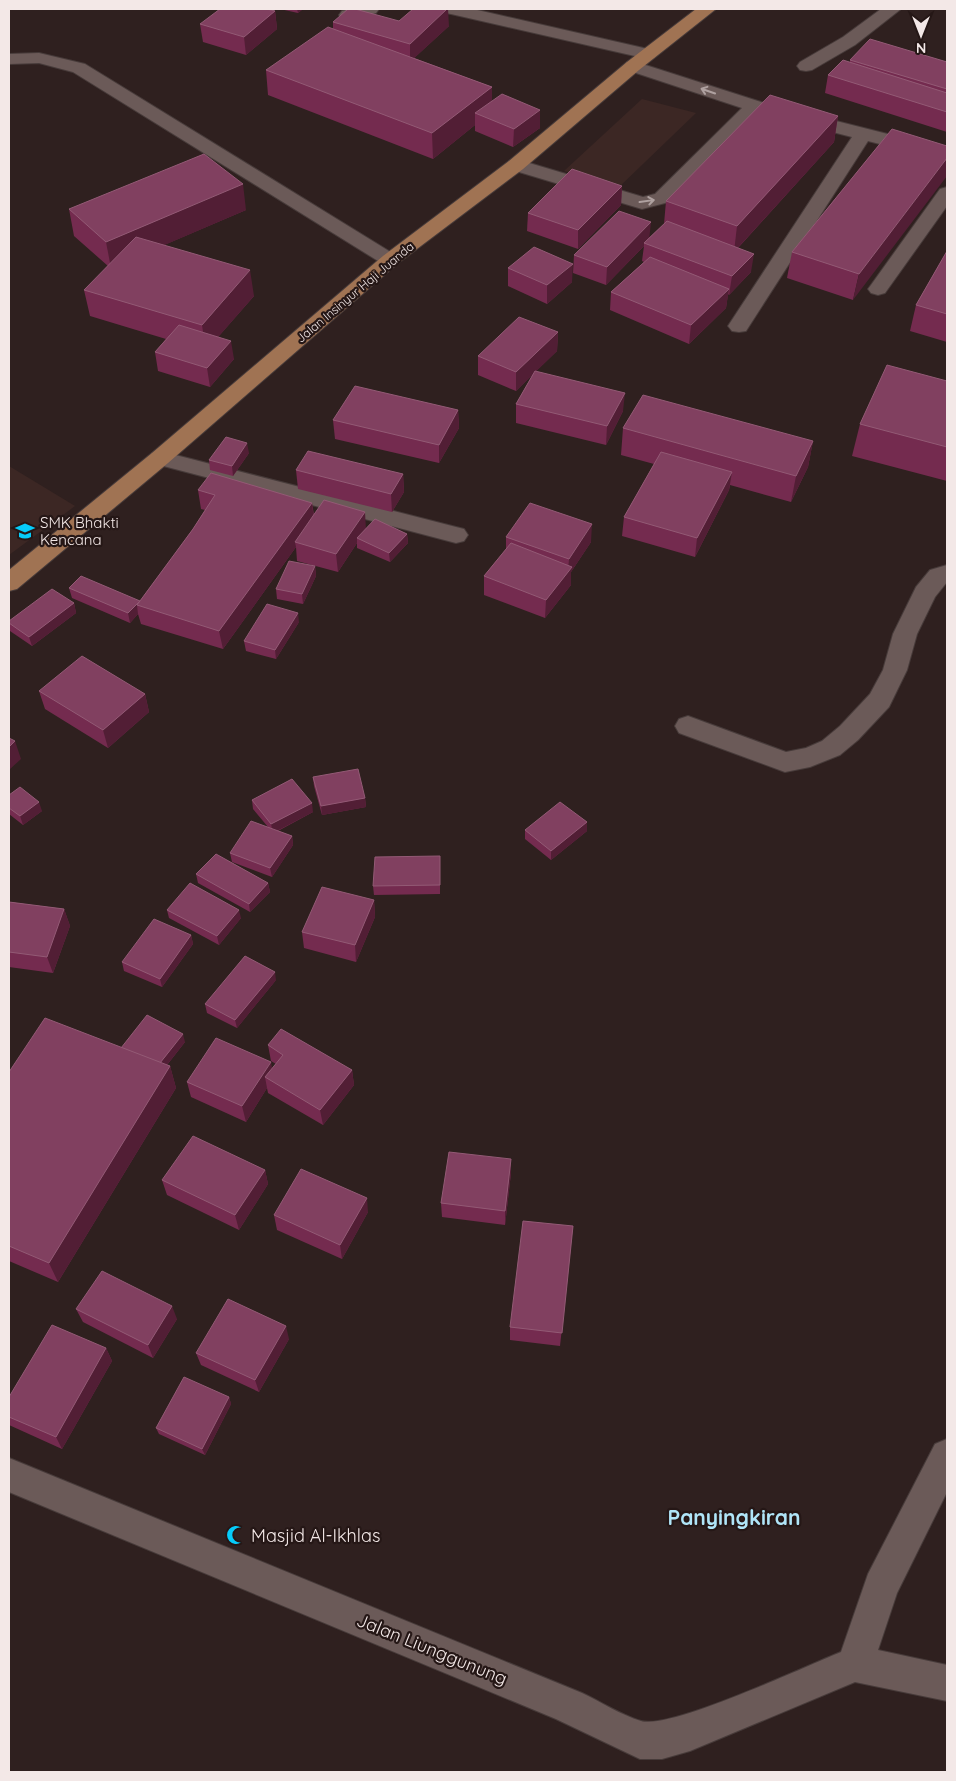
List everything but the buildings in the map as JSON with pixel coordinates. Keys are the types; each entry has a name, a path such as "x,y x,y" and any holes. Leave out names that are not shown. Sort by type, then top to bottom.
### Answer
{"main road":[{"name":"Jalan Insinyur Haji Juanda","path":"9,583 160,458 390,260 516,165 640,60 707,9"}],"street":[{"path":"348,15 370,9"},
{"path":"451,9 640,60 754,106 947,155"},
{"path":"806,66 849,41 892,9"},
{"path":"9,59 39,58 79,68 390,260"},
{"path":"516,165 642,204 662,198 754,106"},
{"path":"738,326 864,133"},
{"path":"878,289 947,193"},
{"path":"160,458 456,535"},
{"path":"688,726 785,762 810,757 831,748 849,733 880,700 896,670 905,634 925,593 938,576 947,573"},
{"path":"947,1456 881,1587 855,1664 947,1683"},
{"name":"Jalan Liunggunung","path":"9,1474 569,1706 640,1740 662,1740 690,1732 855,1664"}],"shaded area":[{"path":"642,99 696,113 618,188 564,171"},
{"name":"SMK Bhakti Kencana","path":"9,466 75,506 9,555"}],"place":[{"name":"SMK Bhakti Kencana","path":"25,531"},
{"name":"Masjid Al-Ikhlas","path":"236,1535"}],"district":[{"name":"Panyingkiran","path":"734,1517"}]}
